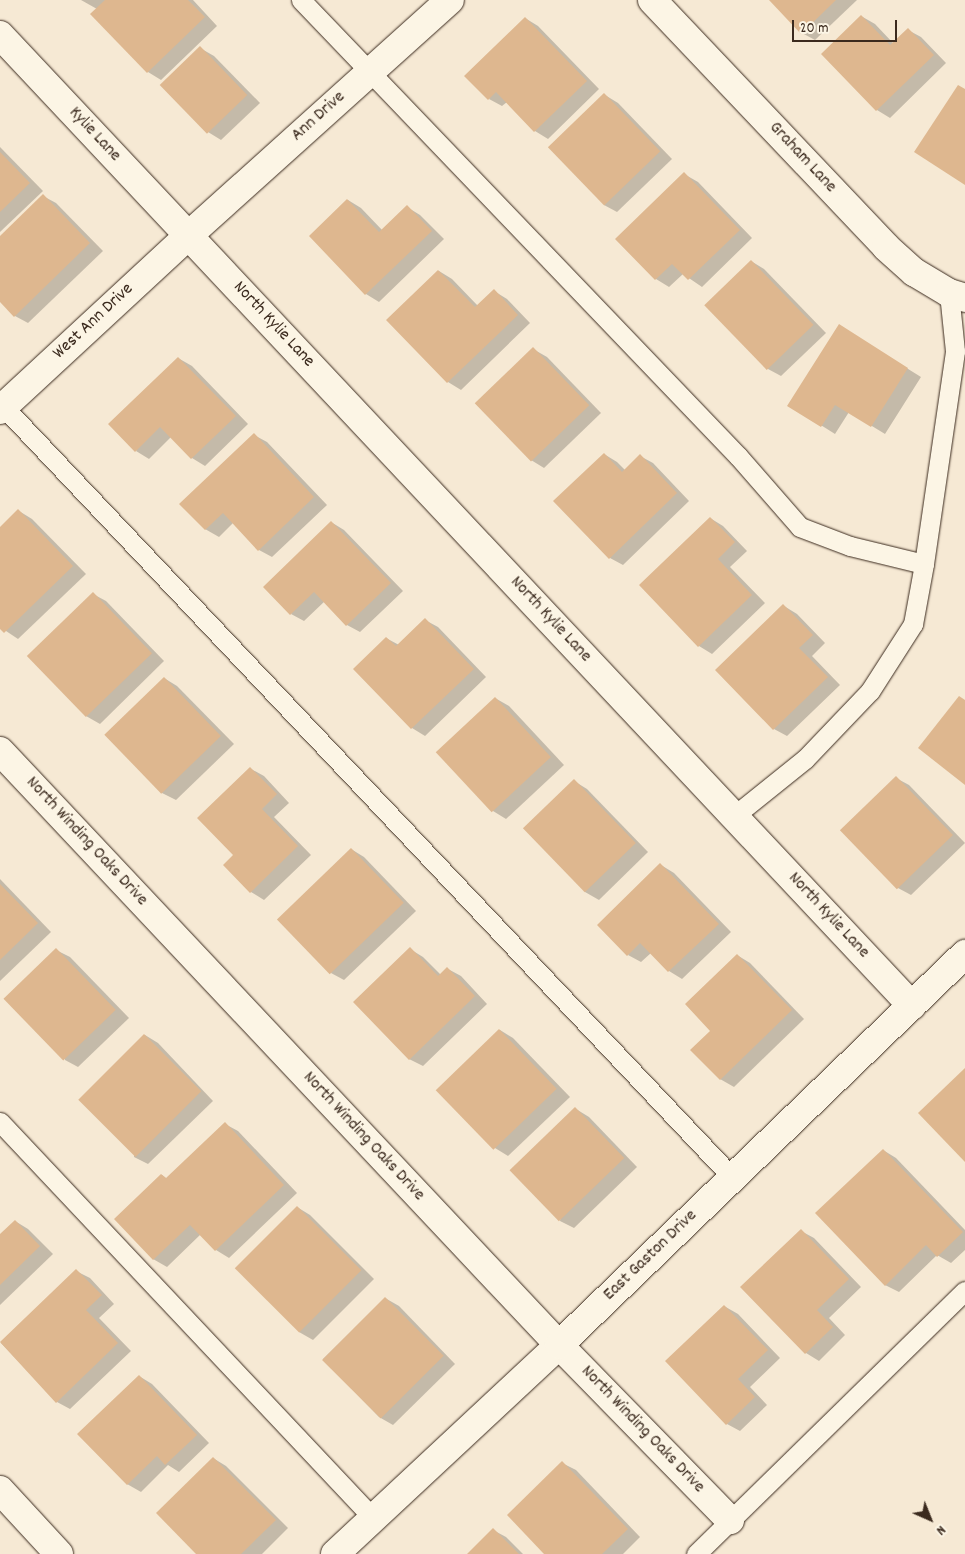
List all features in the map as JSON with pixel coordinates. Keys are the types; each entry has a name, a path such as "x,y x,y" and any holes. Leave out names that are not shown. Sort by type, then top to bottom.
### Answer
{"street":[{"name":"Ann Drive","path":"189,235 450,0"},
{"name":"Graham Lane","path":"652,0 886,247 914,272 957,295"},
{"name":"Kylie Lane","path":"0,35 189,235"},
{"name":"West Ann Drive","path":"1,406 189,235"},
{"name":"North Kylie Lane","path":"189,235 912,1006"},
{"name":"North Winding Oaks Drive","path":"0,751 558,1345 730,1520"},
{"name":"East Gaston Drive","path":"335,1554 558,1345 965,954"},
{"path":"0,1490 59,1554"}],"lane":[{"path":"301,0 738,456 800,526 850,546 924,564"},
{"path":"734,816 805,759 870,691 913,624 924,564 955,351 957,295"},
{"path":"1,406 733,1178"},
{"path":"0,1122 373,1518"},
{"path":"696,1554 965,1290"}],"building":[{"path":"105,0 188,0 205,17 147,73 90,14"},
{"path":"769,0 836,0 801,34"},
{"path":"861,15 890,45 908,28 934,55 876,111 821,54"},
{"path":"525,17 587,81 534,132 496,92 488,100 464,76"},
{"path":"200,46 247,95 207,134 160,85"},
{"path":"958,85 965,89 965,185 914,152"},
{"path":"604,93 660,151 604,205 548,147"},
{"path":"0,152 30,183 0,212"},
{"path":"684,172 740,230 688,280 672,264 655,280 615,239"},
{"path":"43,194 90,243 14,317 0,302 0,236"},
{"path":"347,199 379,232 407,205 432,231 365,295 309,236"},
{"path":"751,260 814,325 767,370 704,305"},
{"path":"438,270 475,307 494,289 518,315 447,383 386,320"},
{"path":"839,324 908,368 871,427 835,405 821,427 787,406"},
{"path":"533,347 589,405 531,462 475,403"},
{"path":"178,357 236,416 191,459 160,427 135,452 108,424"},
{"path":"254,433 314,497 258,551 223,513 205,530 179,504"},
{"path":"604,453 622,472 640,454 677,493 609,559 553,501"},
{"path":"18,509 73,566 4,633 0,629 0,527"},
{"path":"710,517 735,542 718,559 752,595 698,647 639,585"},
{"path":"331,521 391,583 346,626 314,592 290,615 263,587"},
{"path":"93,592 152,653 86,717 27,656"},
{"path":"783,604 813,635 799,648 828,677 773,730 715,670"},
{"path":"425,618 474,669 411,729 353,669 386,637 396,646"},
{"path":"164,677 221,736 161,794 104,735"},
{"path":"959,696 965,700 965,785 918,748"},
{"path":"495,697 551,757 492,812 436,752"},
{"path":"250,767 277,794 262,809 298,846 250,893 223,865 233,855 197,818"},
{"path":"896,776 953,835 897,889 840,830"},
{"path":"574,779 636,843 585,892 523,828"},
{"path":"351,848 404,903 330,974 277,920"},
{"path":"660,863 719,924 668,972 640,943 627,956 597,925"},
{"path":"0,884 38,923 0,960"},
{"path":"410,947 438,976 447,967 475,996 409,1060 353,1002"},
{"path":"56,948 116,1010 63,1061 3,999"},
{"path":"737,954 792,1010 720,1080 690,1050 710,1031 685,1004"},
{"path":"499,1029 557,1089 493,1150 436,1090"},
{"path":"144,1034 201,1091 136,1157 78,1100"},
{"path":"965,1068 965,1162 918,1113"},
{"path":"575,1107 624,1158 559,1221 510,1170"},
{"path":"225,1122 284,1185 215,1251 190,1225 153,1260 114,1219 161,1174 166,1178"},
{"path":"883,1149 963,1232 937,1257 926,1245 885,1286 815,1213"},
{"path":"297,1206 361,1270 299,1333 235,1268"},
{"path":"15,1220 40,1246 0,1285 0,1234"},
{"path":"801,1229 849,1279 817,1310 833,1327 805,1354 740,1287"},
{"path":"76,1269 102,1295 86,1310 118,1343 56,1403 0,1342"},
{"path":"385,1297 444,1356 381,1419 322,1360"},
{"path":"724,1305 768,1350 738,1379 755,1397 726,1425 665,1361"},
{"path":"139,1375 197,1435 165,1465 157,1456 127,1485 77,1434"},
{"path":"213,1457 276,1520 241,1554 196,1554 156,1513"},
{"path":"562,1461 628,1529 602,1554 544,1554 507,1515"},
{"path":"493,1528 519,1554 467,1554"}]}
